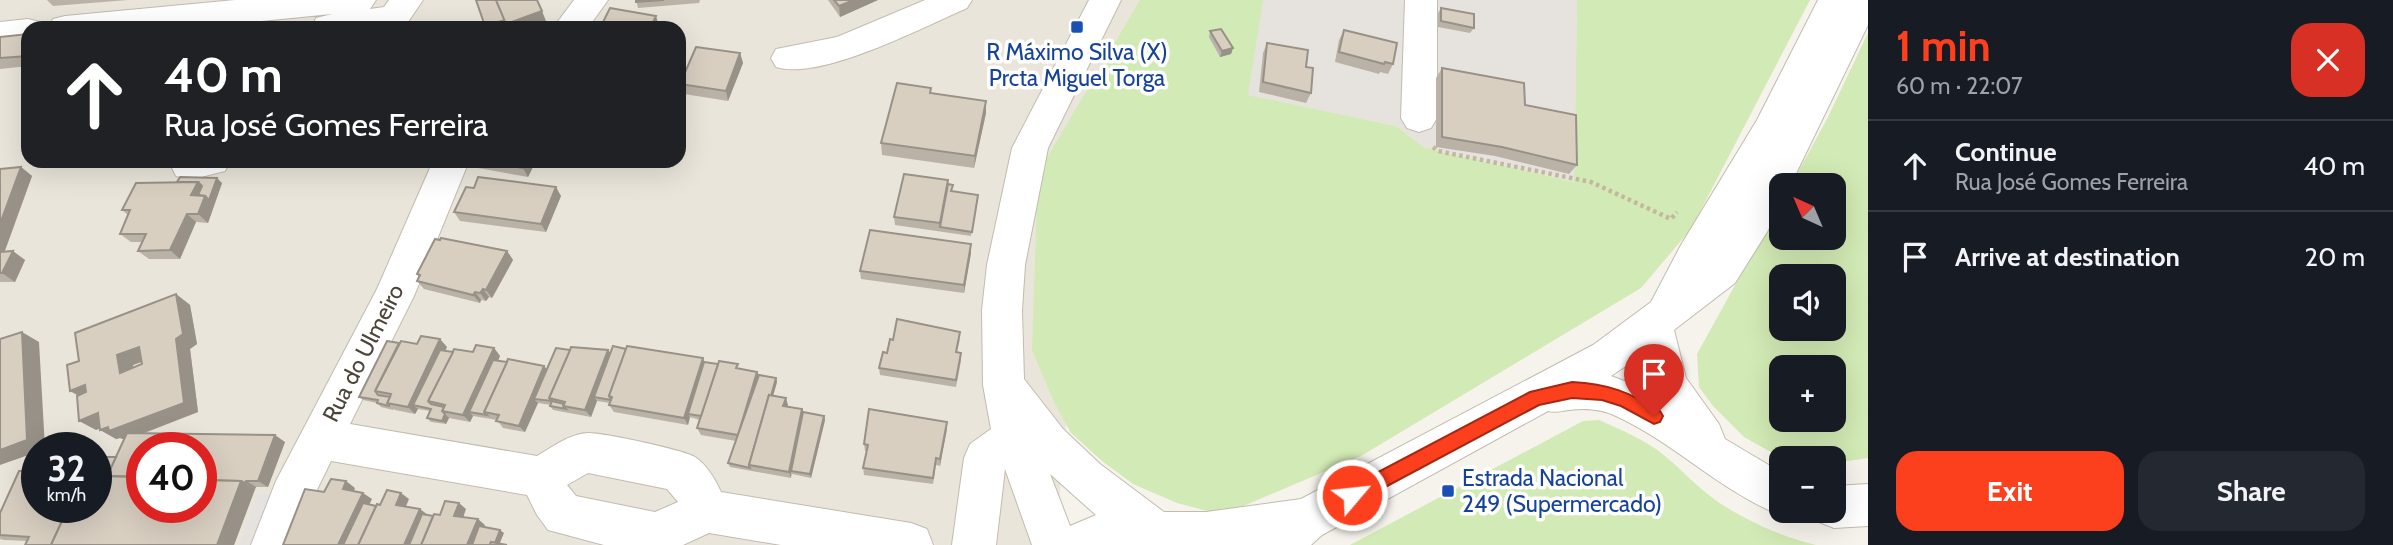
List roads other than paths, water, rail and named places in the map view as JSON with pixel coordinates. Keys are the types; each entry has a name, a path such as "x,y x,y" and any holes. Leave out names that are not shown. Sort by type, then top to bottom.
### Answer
{"street":[{"path":"141,21 359,0"},
{"path":"367,21 394,17 407,0"},
{"path":"575,21 592,0"},
{"path":"788,58 842,48 956,0"},
{"path":"1419,118 1421,0"},
{"path":"1726,464 1678,408 1664,378 1657,355 1659,319 1772,128 1833,0"},
{"path":"1080,545 1099,533 1124,528 1167,536 1292,532 1607,358 1721,271 1754,220 1864,0"},
{"path":"1054,545 1043,509 1014,439 1004,385 1002,310 1006,265 1030,148 1099,3"},
{"path":"0,34 21,32"},
{"name":"Rua do Ulmeiro","path":"273,545 291,496 394,296 448,168"},
{"path":"1004,385 1048,443 1085,479 1167,536"},
{"path":"1536,398 1572,390 1602,392 1626,400 1747,479 1769,489"},
{"path":"320,439 541,477 575,457 588,453 679,471 699,492 701,510"},
{"path":"974,545 985,458 993,450 1014,439"},
{"path":"541,477 552,500 564,515 655,534 691,520 701,510"},
{"path":"1846,506 1868,505"},
{"path":"701,510 911,545"}],"place":[{"name":"R Máximo Silva (X) Prcta Miguel Torga","path":"1077,27"},
{"name":"Estrada Nacional 249 (Supermercado)","path":"1448,491"}]}
